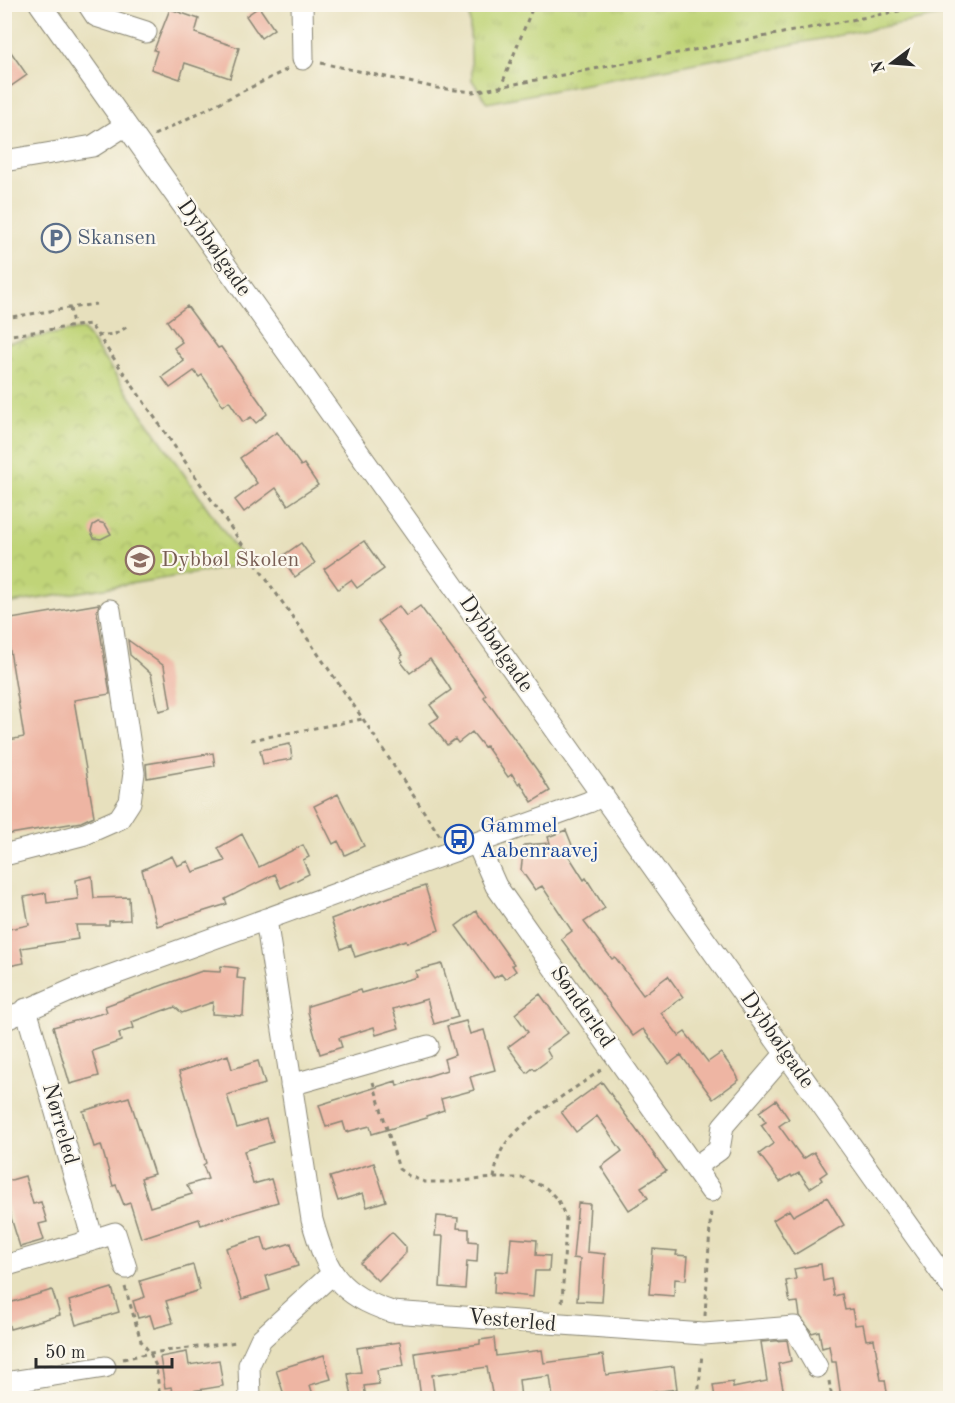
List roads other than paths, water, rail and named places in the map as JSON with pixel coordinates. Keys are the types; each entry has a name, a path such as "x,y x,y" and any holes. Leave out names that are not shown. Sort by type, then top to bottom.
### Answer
{"street":[{"name":"Dybbølgade","path":"40,4 951,1285"},
{"path":"88,4 96,16 146,32"},
{"path":"302,4 303,59"},
{"path":"4,161 93,146 126,125"},
{"path":"4,855 85,834 119,819 130,802 134,773 110,609"},
{"path":"4,1020 79,987 451,853 603,795"},
{"name":"Sønderled","path":"477,843 496,886 711,1191"},
{"name":"Vesterled","path":"266,919 312,1220 320,1248 332,1274 351,1294 369,1304 392,1312 561,1325 704,1334 794,1327 817,1367"},
{"name":"Nørreled","path":"26,1009 93,1240"},
{"path":"291,1085 428,1046"},
{"path":"694,1167 719,1150 723,1126 786,1053"},
{"path":"4,1266 115,1233 126,1268"},
{"path":"250,1398 249,1365 261,1339 332,1274"},
{"path":"4,1383 105,1368"}],"place":[{"name":"Skansen","path":"56,238"},
{"name":"Dybbøl Skolen","path":"140,560"},
{"name":"Gammel Aabenraavej","path":"459,839"}]}
